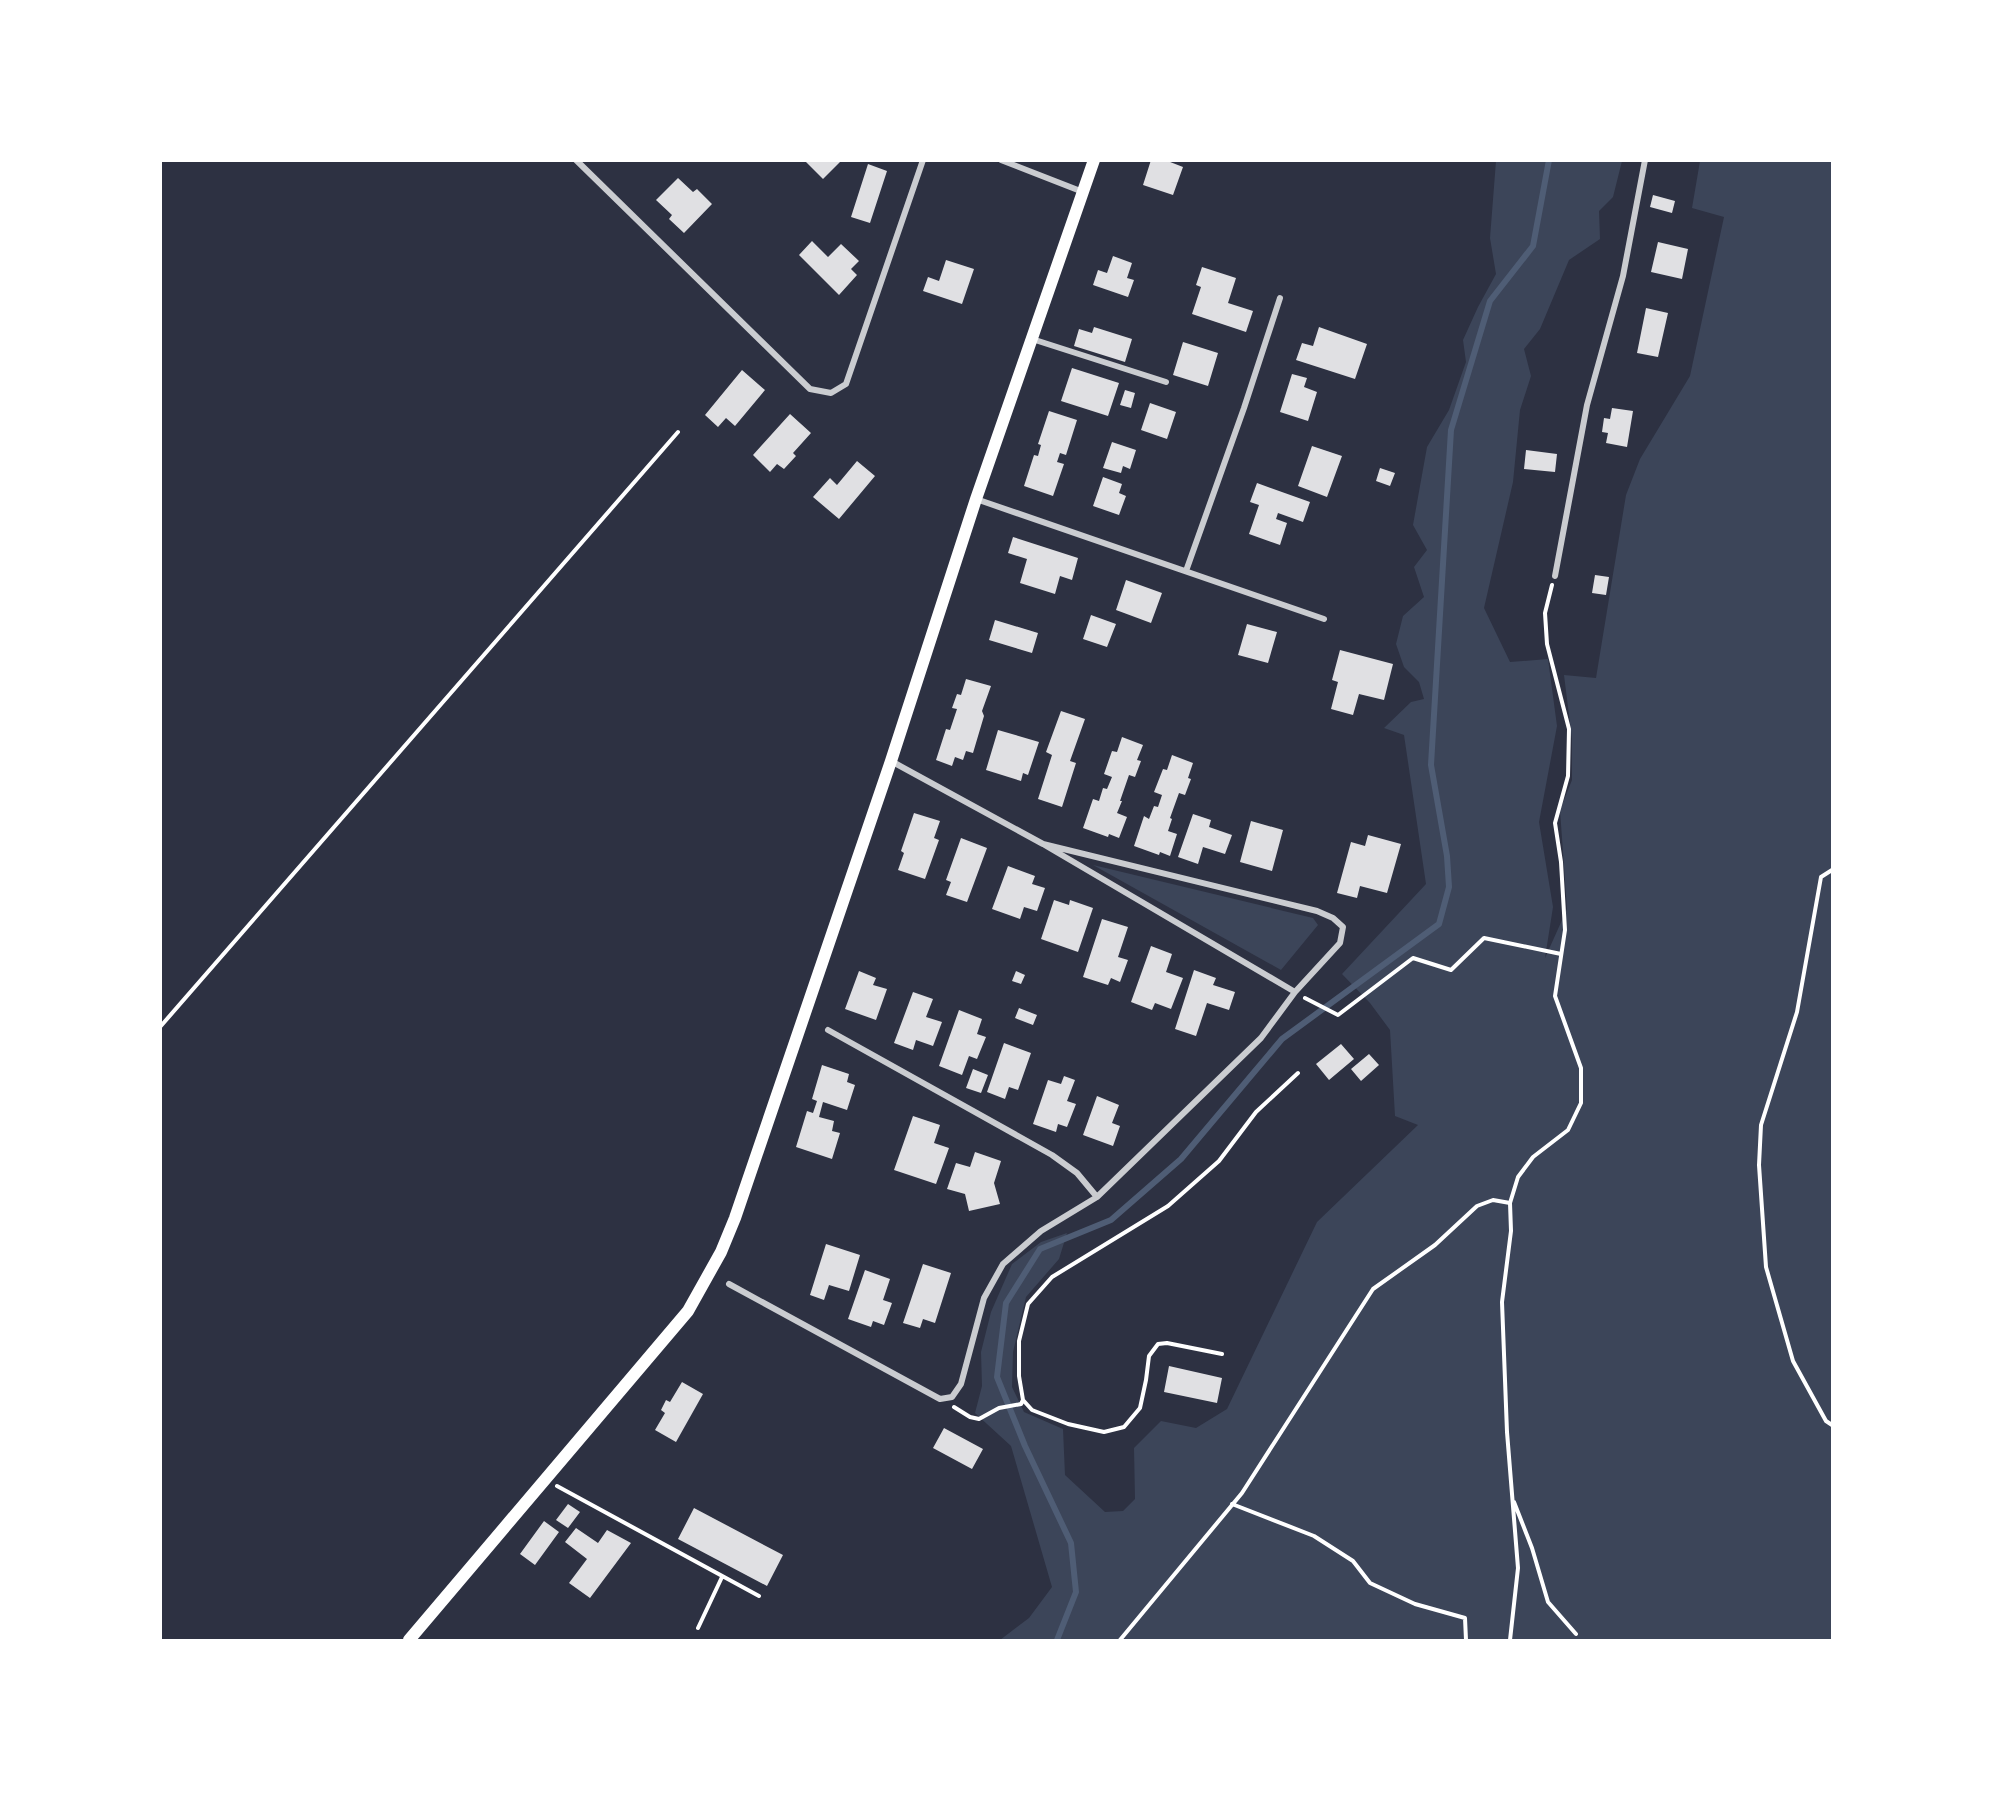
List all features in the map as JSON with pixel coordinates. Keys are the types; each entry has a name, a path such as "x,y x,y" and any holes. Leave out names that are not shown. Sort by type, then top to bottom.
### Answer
{"main road":[{"path":"409,1641 688,1311 721,1252 804,1019 976,499 1094,160"}],"street":[{"path":"576,160 810,389 831,393 846,384 923,160"},
{"path":"1001,160 1083,192"},
{"path":"1554,576 1587,405 1623,276 1646,160"},
{"path":"1186,571 1280,298"},
{"path":"1032,339 1166,382"},
{"path":"976,499 1324,620"},
{"path":"891,761 1043,844 1296,992"},
{"path":"729,1284 940,1399 952,1397 961,1384 984,1298 1002,1264 1041,1232 1097,1197 1261,1038 1296,992 1340,943 1343,927 1333,918 1317,911 1043,844"},
{"path":"828,1030 1052,1155 1077,1173 1097,1197"}],"path":[{"path":"160,1027 678,432"},
{"path":"1510,1641 1518,1569 1507,1432 1502,1302 1511,1231 1510,1203 1518,1177 1533,1157 1568,1130 1581,1103 1581,1068 1555,996 1565,930 1555,823 1568,776 1569,729 1547,644 1545,613 1554,576"},
{"path":"1833,870 1821,876 1797,1012 1761,1125 1758,1165 1766,1267 1793,1361 1826,1421 1833,1425"},
{"path":"1304,997 1338,1015 1413,958 1451,970 1484,938 1561,954"},
{"path":"1222,1354 1167,1343 1158,1344 1149,1356 1140,1408 1124,1427 1104,1432 1068,1424 1032,1410 1023,1400 1019,1376 1019,1341 1028,1305 1052,1277 1168,1206 1219,1161 1256,1112 1298,1073"},
{"path":"1120,1641 1242,1493 1373,1289 1435,1245 1476,1206 1492,1200 1510,1203"},
{"path":"940,1399 970,1417 979,1419 999,1408 1021,1404 1023,1400"},
{"path":"546,1480 759,1596"},
{"path":"1512,1496 1532,1548 1548,1602 1576,1634"},
{"path":"1232,1504 1314,1536 1353,1561 1370,1583 1415,1604 1465,1618 1466,1641"},
{"path":"698,1628 722,1577"}],"shaded area":[{"path":"1496,161 1622,161 1613,197 1599,211 1600,239 1569,260 1540,329 1524,349 1531,376 1520,410 1513,482 1484,608 1510,662 1548,659 1557,726 1539,822 1553,907 1545,958 1567,909 1560,810 1572,780 1572,739 1564,675 1596,678 1626,495 1640,459 1690,376 1724,217 1692,208 1700,161 1832,161 1832,1640 1000,1640 1029,1618 1052,1587 1011,1446 975,1413 982,1386 981,1352 991,1312 1012,1264 1041,1242 1067,1233 1059,1259 1026,1297 1013,1352 1012,1387 1024,1412 1063,1429 1065,1475 1105,1512 1123,1511 1135,1499 1134,1448 1161,1421 1196,1428 1227,1409 1317,1222 1418,1125 1395,1116 1390,1030 1370,1003 1342,974 1426,884 1404,735 1384,728 1411,702 1424,699 1419,682 1404,667 1396,644 1403,616 1424,597 1414,567 1427,550 1413,525 1427,447 1449,410 1466,362 1463,340 1496,274 1490,238"},
{"path":"1093,865 1313,918 1318,925 1281,970"}],"building":[{"path":"804,160 842,160 823,179"},
{"path":"1151,160 1165,160 1183,167 1173,195 1143,185"},
{"path":"868,164 887,171 870,223 851,217"},
{"path":"678,178 693,192 697,189 712,204 684,233 669,219 672,215 656,200"},
{"path":"1653,195 1675,201 1672,213 1650,207"},
{"path":"812,241 828,257 841,244 859,261 851,269 857,275 839,295 799,255"},
{"path":"1658,242 1688,249 1682,279 1651,272"},
{"path":"1113,256 1132,263 1127,278 1134,280 1128,297 1093,285 1098,270 1107,273"},
{"path":"946,260 974,269 962,304 923,291 928,277 939,281"},
{"path":"1202,267 1236,278 1228,303 1253,311 1246,332 1192,314 1201,287 1196,285"},
{"path":"1646,308 1668,313 1658,357 1637,353"},
{"path":"1094,327 1132,339 1125,362 1074,346 1079,329 1092,333"},
{"path":"1319,327 1367,344 1355,379 1296,360 1302,343 1313,346"},
{"path":"1183,342 1218,353 1208,386 1173,375"},
{"path":"1072,368 1119,383 1108,416 1061,401"},
{"path":"742,370 765,390 735,426 726,418 718,427 705,415"},
{"path":"1292,374 1307,378 1304,387 1317,392 1308,421 1280,412"},
{"path":"1125,390 1135,393 1131,408 1120,405"},
{"path":"1150,403 1176,412 1167,439 1141,430"},
{"path":"1612,408 1633,411 1627,447 1606,443 1608,433 1602,432 1604,418 1610,419"},
{"path":"1049,411 1077,420 1066,455 1060,453 1057,462 1064,464 1053,496 1024,486 1034,455 1038,456 1041,445 1038,444"},
{"path":"790,414 811,433 793,453 796,456 784,469 777,464 770,472 753,455"},
{"path":"1112,442 1136,450 1130,469 1123,466 1121,473 1103,468"},
{"path":"1312,446 1342,456 1327,497 1298,486"},
{"path":"1526,450 1557,454 1555,472 1524,469"},
{"path":"857,461 875,476 839,519 813,497 830,478 837,485"},
{"path":"1380,468 1395,473 1390,486 1376,481"},
{"path":"1103,477 1122,484 1119,493 1126,496 1119,515 1093,506"},
{"path":"1257,483 1310,502 1303,522 1278,513 1276,519 1287,523 1280,545 1249,534 1259,505 1250,502"},
{"path":"1013,537 1078,558 1072,580 1060,576 1055,594 1020,583 1027,559 1008,553"},
{"path":"1595,575 1609,577 1606,595 1592,593"},
{"path":"1126,580 1162,593 1151,623 1116,610"},
{"path":"1091,615 1116,624 1107,647 1083,639"},
{"path":"995,620 1038,633 1032,653 989,640"},
{"path":"1247,624 1277,632 1268,663 1238,655"},
{"path":"1340,650 1393,664 1384,700 1359,694 1353,715 1331,709 1338,682 1332,680"},
{"path":"966,679 991,686 982,711 984,716 973,753 966,751 963,760 955,757 952,766 936,760 946,729 950,730 957,709 952,708 957,694 961,695"},
{"path":"1061,711 1085,719 1070,761 1076,763 1062,807 1038,799 1052,755 1046,752"},
{"path":"998,730 1039,742 1028,775 1023,773 1021,781 986,770"},
{"path":"1122,737 1143,745 1137,760 1141,761 1135,777 1129,775 1120,801 1122,801 1117,813 1127,817 1119,838 1109,834 1108,837 1083,828 1093,799 1099,801 1103,788 1107,789 1112,777 1104,774 1112,751 1117,752"},
{"path":"1172,755 1193,763 1188,778 1191,779 1185,795 1179,793 1170,818 1172,819 1168,831 1177,834 1170,856 1160,852 1159,855 1134,846 1144,816 1149,819 1154,806 1158,807 1162,795 1154,792 1163,769 1167,770"},
{"path":"914,813 940,821 934,838 939,840 925,879 898,870 904,853 901,851"},
{"path":"1193,814 1211,820 1209,827 1232,835 1225,854 1203,847 1198,864 1178,857"},
{"path":"1251,821 1283,830 1272,871 1240,862"},
{"path":"1368,835 1401,844 1387,893 1360,886 1357,898 1337,893 1351,842 1365,846"},
{"path":"961,838 987,848 967,902 946,895 951,882 946,880"},
{"path":"1008,866 1035,876 1032,884 1045,888 1037,911 1024,907 1020,919 992,909"},
{"path":"1054,900 1069,905 1070,900 1093,908 1078,952 1041,939"},
{"path":"1102,919 1128,927 1118,957 1128,960 1120,982 1111,978 1108,985 1083,977"},
{"path":"1151,946 1172,954 1166,972 1183,978 1171,1009 1155,1003 1152,1010 1131,1002"},
{"path":"1194,970 1216,978 1213,985 1235,992 1229,1010 1207,1003 1196,1036 1175,1029"},
{"path":"859,971 876,978 873,985 887,989 876,1020 845,1009"},
{"path":"1016,971 1025,975 1021,984 1012,981"},
{"path":"913,992 933,999 926,1017 942,1022 933,1046 916,1040 913,1050 894,1043"},
{"path":"1019,1008 1037,1015 1033,1025 1015,1018"},
{"path":"959,1010 982,1019 977,1034 986,1037 977,1059 969,1056 962,1075 939,1066"},
{"path":"1004,1043 1031,1053 1018,1090 1009,1087 1005,1099 987,1092"},
{"path":"1341,1044 1354,1059 1329,1080 1316,1064"},
{"path":"1369,1054 1379,1065 1361,1081 1351,1069"},
{"path":"822,1065 849,1074 847,1082 855,1085 847,1110 823,1102 819,1117 834,1121 832,1131 840,1133 832,1159 796,1147 807,1111 813,1113 817,1101 812,1099"},
{"path":"973,1069 988,1075 981,1093 966,1088"},
{"path":"1064,1076 1075,1080 1067,1101 1076,1104 1067,1127 1058,1124 1056,1132 1033,1124 1048,1080 1061,1084"},
{"path":"1097,1096 1119,1105 1112,1123 1120,1126 1113,1146 1083,1135"},
{"path":"913,1116 940,1125 934,1143 949,1148 936,1184 894,1170"},
{"path":"975,1152 1001,1161 994,1183 1000,1204 969,1211 965,1194 947,1189 956,1163 970,1167"},
{"path":"826,1244 860,1255 849,1291 829,1285 824,1300 810,1295"},
{"path":"923,1264 951,1273 935,1323 923,1319 920,1328 903,1323"},
{"path":"865,1270 890,1279 883,1300 892,1303 884,1325 873,1321 871,1327 848,1319"},
{"path":"1169,1366 1222,1378 1217,1403 1164,1392"},
{"path":"682,1382 703,1394 676,1442 655,1430 665,1413 661,1410 666,1400 670,1402"},
{"path":"944,1428 983,1449 972,1469 933,1448"},
{"path":"568,1504 580,1512 568,1528 556,1520"},
{"path":"694,1508 783,1555 767,1586 678,1539"},
{"path":"544,1521 559,1532 535,1565 520,1554"},
{"path":"576,1528 598,1543 607,1530 631,1543 590,1598 569,1583 587,1559 565,1542"}],"waterway":[{"path":"1057,1640 1076,1592 1071,1543 1025,1446 997,1377 1006,1303 1040,1249 1111,1220 1181,1159 1282,1039 1439,924 1449,887 1447,856 1431,765 1451,430 1490,301 1533,246 1549,160"}]}
